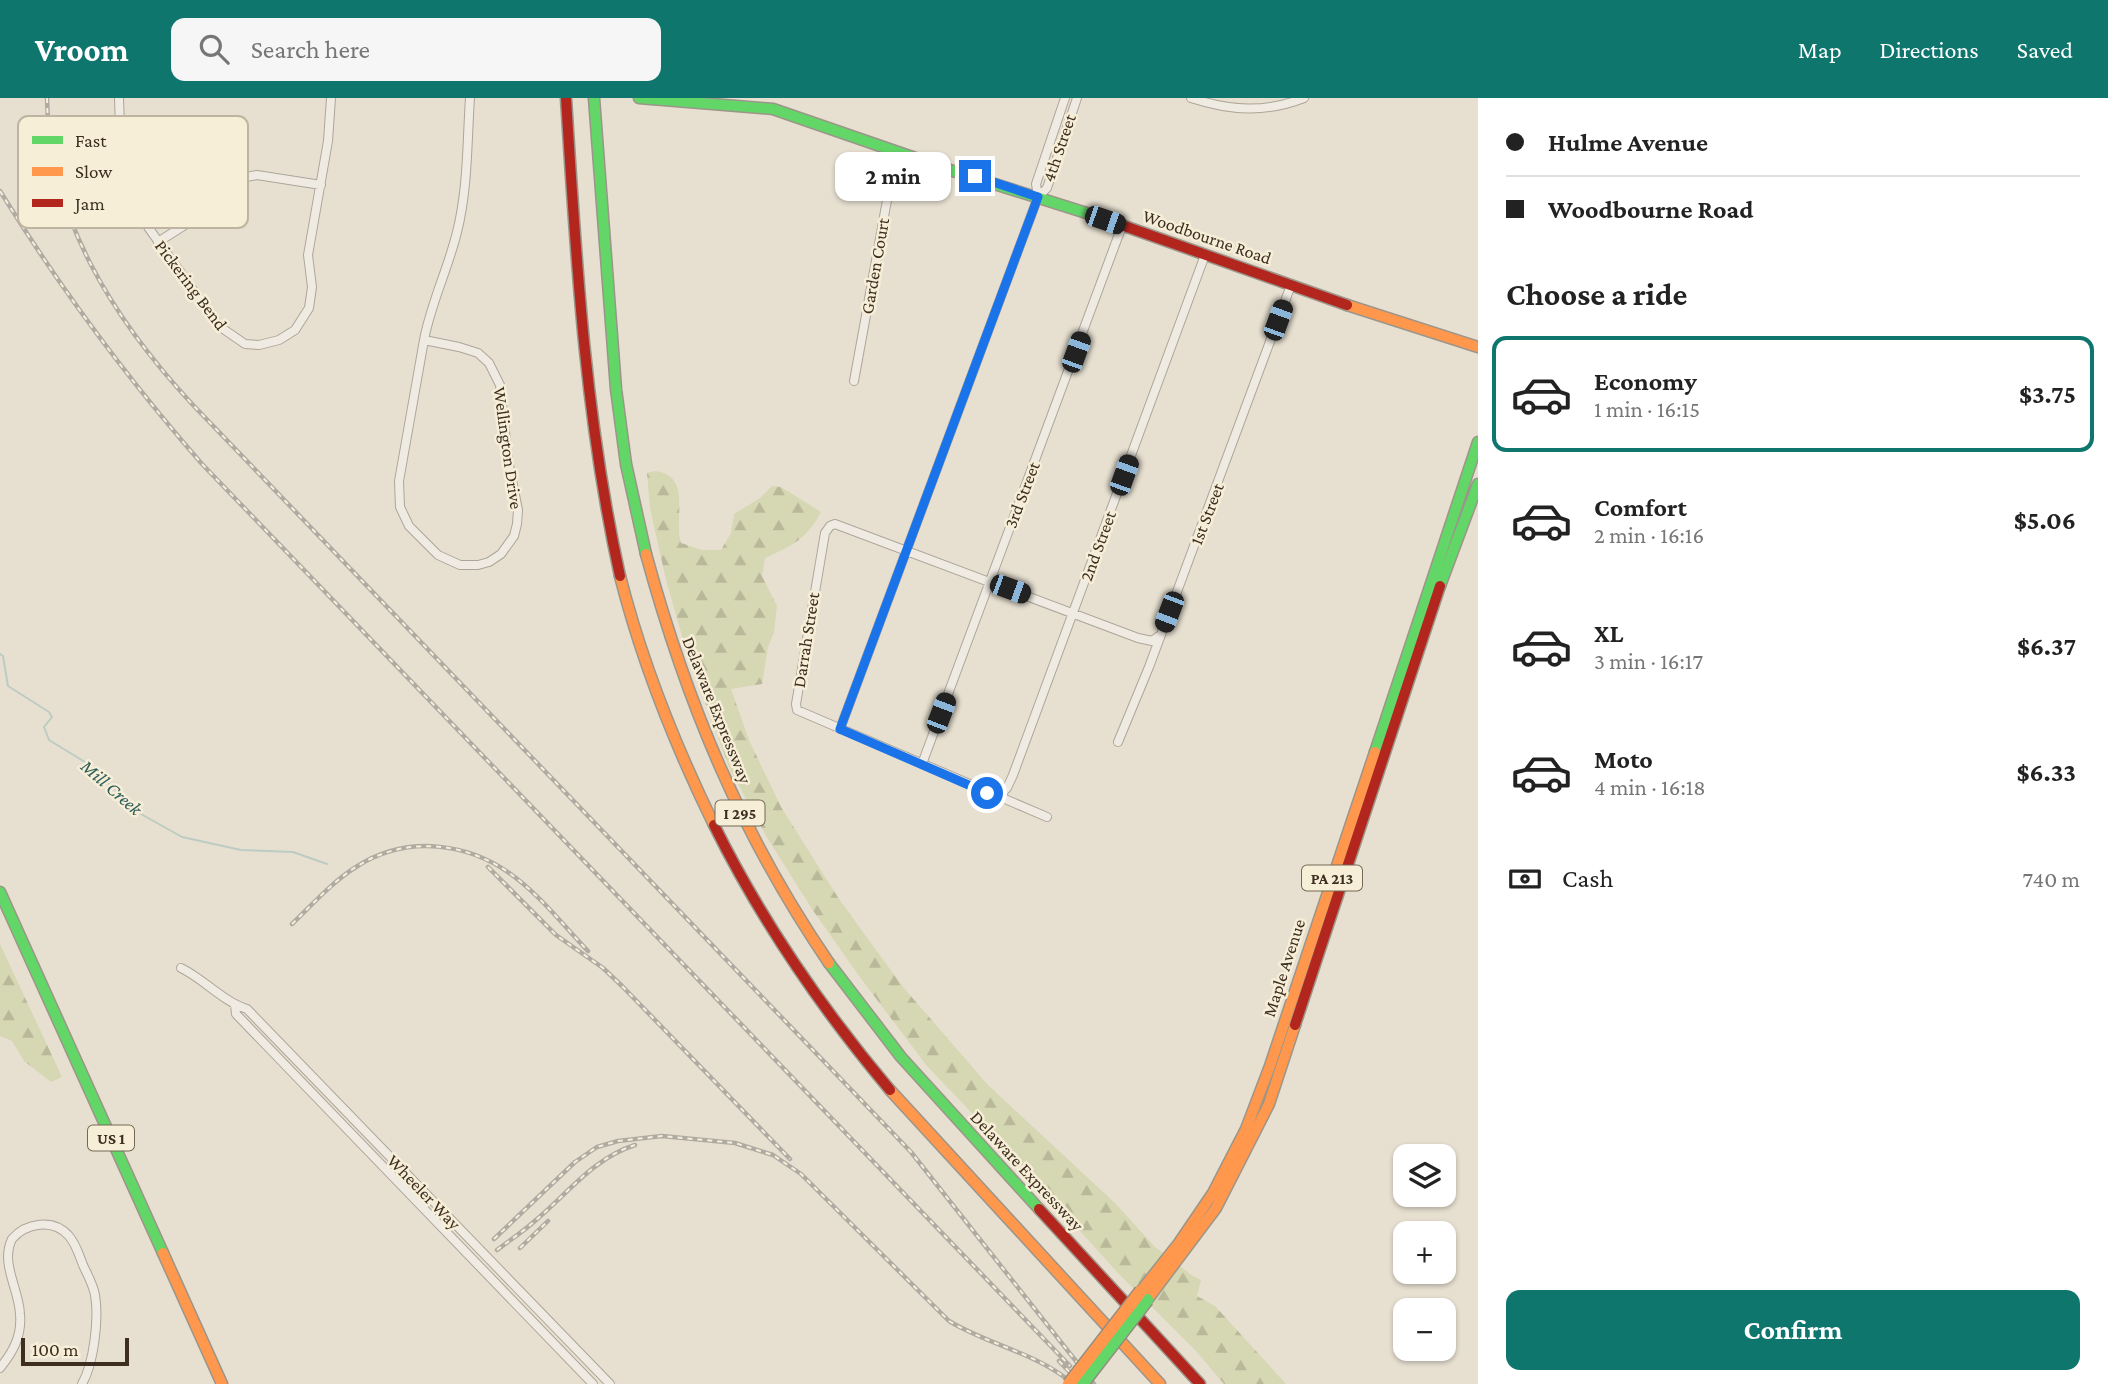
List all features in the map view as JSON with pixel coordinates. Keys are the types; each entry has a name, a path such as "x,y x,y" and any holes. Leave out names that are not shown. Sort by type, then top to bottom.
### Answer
{"main road":[{"name":"I 295","path":"566,98 585,363 593,440 605,510 625,592 651,677 700,799 741,877 773,930 814,992 856,1048 946,1152 1160,1384"},
{"name":"Delaware Expressway","path":"594,98 613,359 631,487 654,588 671,645 700,723 729,789 778,883 827,960 872,1021 946,1108 1200,1384"},
{"name":"Woodbourne Road","path":"639,98 713,101 773,109 1038,197 1397,322 1478,347"},
{"name":"Maple Avenue","path":"1082,1384 1197,1219 1228,1167 1250,1119 1478,442"},
{"name":"Maple Avenue","path":"1069,1384 1216,1208 1269,1104 1436,600 1478,484"},
{"name":"US 1","path":"0,892 222,1384"},
{"name":"US 1","path":"0,915 212,1384"}],"street":[{"name":"Pickering Bend","path":"119,98 120,116"},
{"name":"Pickering Bend","path":"149,228 224,332 245,344 267,345 295,330 309,307 312,287 308,255 328,141 331,98"},
{"name":"Wellington Drive","path":"424,340 478,353 488,363 500,385 508,460 518,510 517,524 514,536 500,554 489,562 478,565 460,565 438,555 409,526 400,507 400,481 424,340 432,304 458,230 470,98"},
{"name":"4th Street","path":"1038,197 1036,184 1065,98"},
{"name":"4th Street","path":"840,729 1038,197 1047,188 1077,98"},
{"path":"1191,98 1215,106 1244,110 1280,107 1304,98"},
{"name":"Garden Court","path":"854,381 896,151"},
{"path":"248,177 257,175 321,185"},
{"name":"3rd Street","path":"922,764 1122,226"},
{"path":"158,242 180,228"},
{"name":"2nd Street","path":"1000,795 1013,775 1205,255"},
{"name":"1st Street","path":"1118,742 1291,285"},
{"name":"Darrah Street","path":"840,729 809,717 796,708 822,541 830,526 835,524 908,550"},
{"path":"908,550 1138,638 1152,641 1159,636"},
{"path":"840,729 987,793 1000,795 1046,817"},
{"name":"Wheeler Way","path":"180,968 195,975 235,1005 247,1009 610,1384"},
{"name":"Wheeler Way","path":"235,1005 236,1014 593,1384"},
{"path":"0,1368 18,1340 21,1316 17,1297 4,1267 5,1251 18,1233 33,1226 48,1224 60,1228 70,1238 94,1289 96,1311 90,1366 82,1384"}],"green space":[{"path":"655,471 667,474 678,489 681,543 702,550 721,550 731,533 734,514 760,498 772,486 781,487 821,512 798,541 765,558 762,576 777,606 762,684 731,689 749,740 781,807 839,899 903,987 988,1085 1116,1204 1154,1246 1201,1280 1197,1296 1215,1306 1286,1384 1224,1384 927,1066 814,912 766,836 729,767 687,653 666,580 650,508 647,473"},
{"path":"0,944 62,1077 51,1082 24,1061 12,1041 0,1036"}],"waterway":[{"name":"Mill Creek","path":"0,654 3,656 8,686 49,712 52,717 44,727 49,740 85,762 141,814 182,837 241,850 293,852 327,864"}],"railway":[{"path":"47,98 48,116"},
{"path":"0,191 18,219"},
{"path":"24,228 95,332 202,464 1070,1366"},
{"path":"74,228 112,302 137,338 193,405 911,1152 1094,1384"},
{"path":"292,924 322,894 356,867 396,850 417,846 438,847 479,856 516,878 545,904 588,951"},
{"path":"488,867 556,935 603,968 622,986 790,1159"},
{"path":"494,1239 575,1162 597,1147 618,1141 662,1136 735,1143 773,1155 801,1174 949,1321 1039,1362 1067,1379"},
{"path":"497,1250 531,1224 594,1167 635,1145"},
{"path":"520,1248 548,1221"},
{"path":"1059,1361 1081,1384"}],"traffic: fast":[{"path":"594,98 616,389 626,464 646,554"},
{"path":"639,98 773,109 950,170 1096,216"},
{"path":"1375,752 1478,442"},
{"path":"1440,586 1478,484"},
{"path":"0,892 163,1253"},
{"path":"829,963 901,1057 1039,1209"},
{"path":"1082,1384 1147,1300"}],"traffic: slow":[{"path":"1347,305 1478,347"},
{"path":"646,554 680,663 720,766 769,866 829,963"},
{"path":"620,576 638,640 661,703 714,825"},
{"path":"1141,1291 1179,1243 1213,1193 1246,1129 1270,1066 1375,752"},
{"path":"1147,1300 1216,1208 1269,1104 1295,1025"},
{"path":"890,1090 1160,1384"},
{"path":"163,1253 222,1384"},
{"path":"1069,1384 1141,1291"}],"traffic: jam":[{"path":"566,98 578,278 590,398 620,576"},
{"path":"1096,216 1347,305"},
{"path":"1295,1025 1440,586"},
{"path":"714,825 752,895 794,963 840,1028 890,1090"},
{"path":"1039,1209 1200,1384"}],"route":[{"path":"975,176 1038,197 840,729 987,793"}]}
